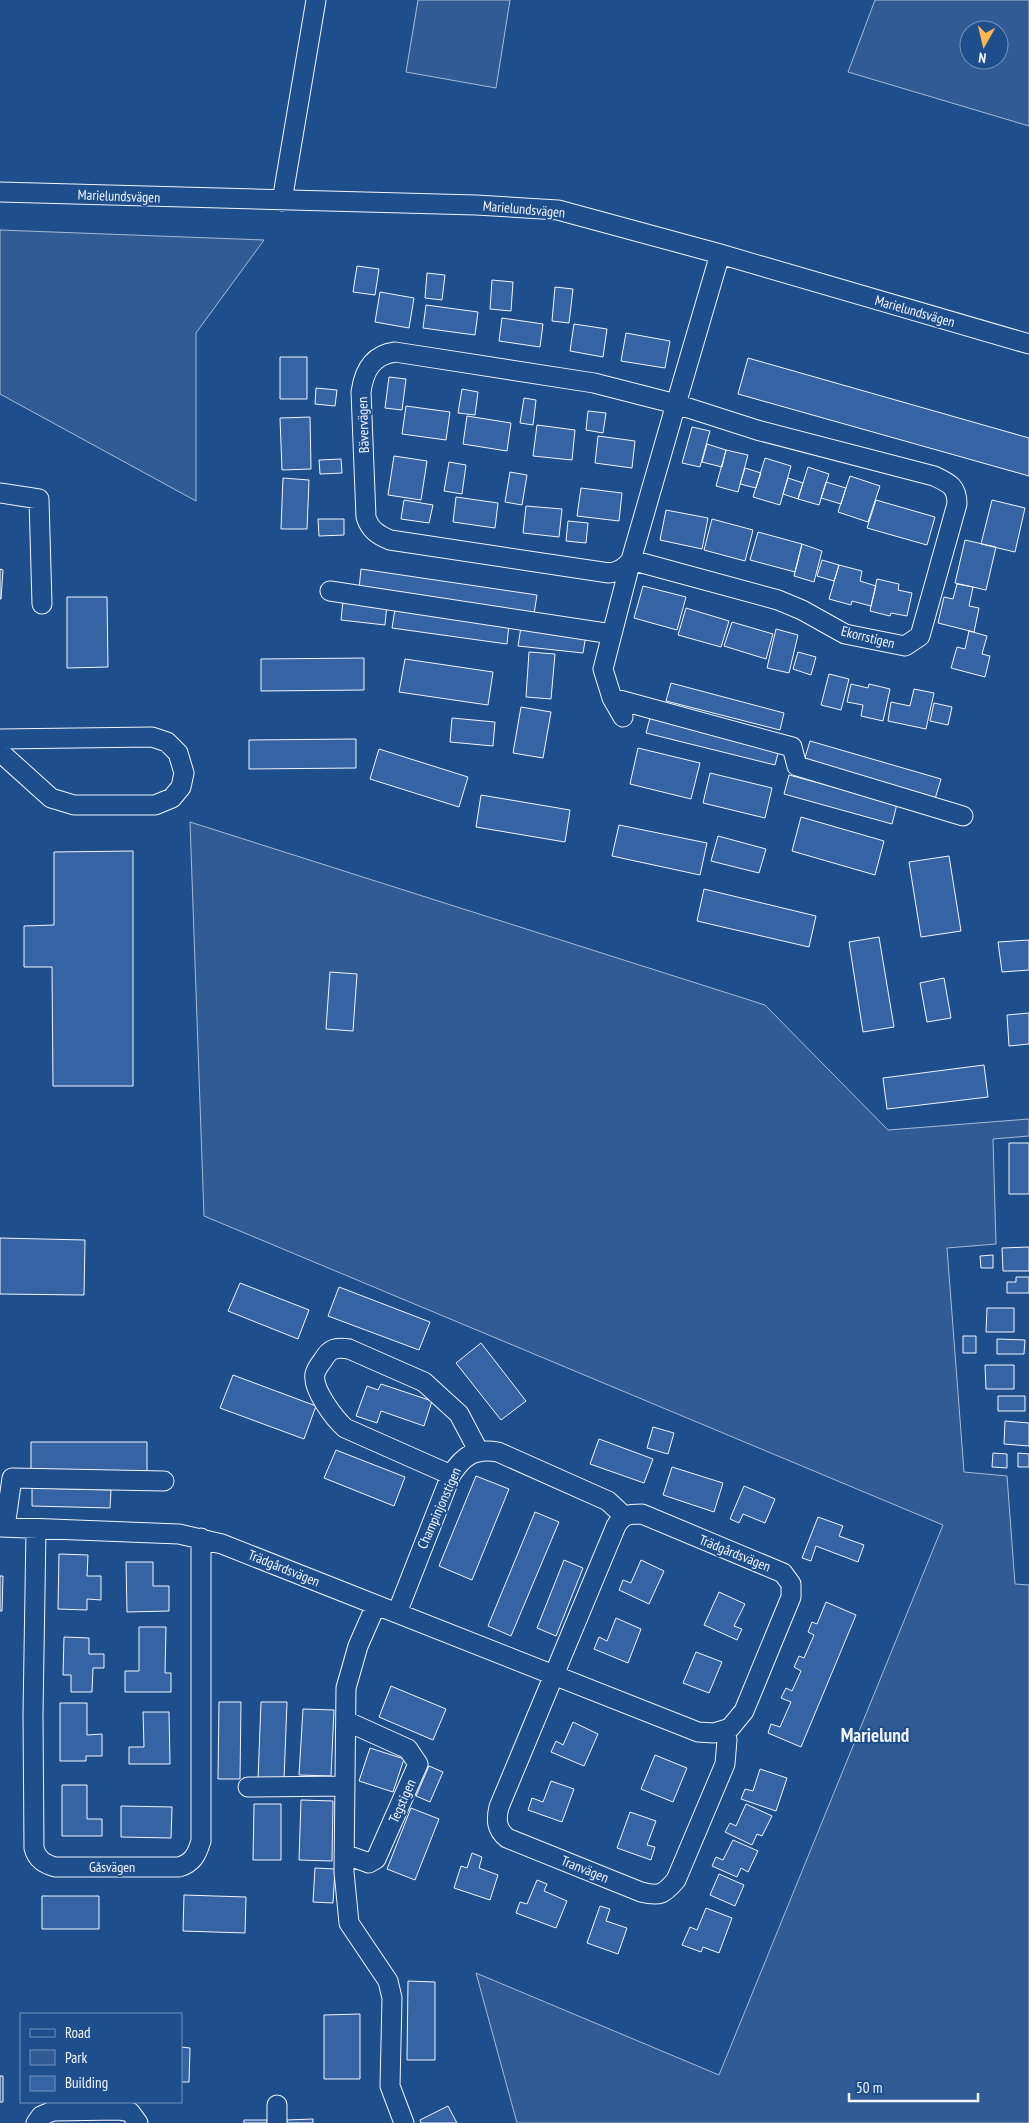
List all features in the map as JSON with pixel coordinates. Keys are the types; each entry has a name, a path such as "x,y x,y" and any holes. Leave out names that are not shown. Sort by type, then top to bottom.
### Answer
{"street":[{"path":"282,201 316,0"},
{"name":"Marielundsvägen","path":"0,192 476,205 558,210 720,254 1029,344"},
{"path":"623,717 612,698 603,669 631,560 720,254"},
{"name":"Bävervägen","path":"631,560 628,565 609,573 390,540 377,535 368,524 366,517 362,392 364,375 374,361 395,352 594,383 676,404"},
{"name":"Ekorrstigen","path":"631,560 778,600 802,610 844,634 898,646 905,646 920,636 958,504 957,492 950,484 934,476 757,430 676,404"},
{"path":"0,494 38,499 42,604"},
{"path":"330,591 612,634"},
{"path":"612,698 792,748 797,766 963,816"},
{"path":"0,739 152,737 167,742 178,753 184,773 181,787 172,798 155,805 74,805 51,798 0,752"},
{"path":"451,1475 345,1428 337,1421 315,1384 315,1372 328,1351 337,1347 349,1349 424,1382 459,1414 479,1452 498,1452 608,1501 624,1516 616,1526 553,1674"},
{"name":"Champinjonstigen","path":"397,1613 451,1475 462,1459 469,1454 479,1452"},
{"path":"2,1527 12,1478 164,1481"},
{"name":"Trädgårdsvägen","path":"2,1527 179,1534 201,1538 222,1544 698,1732 714,1733 730,1728 744,1711 791,1597 791,1584 784,1573 642,1514 624,1516"},
{"name":"Gåsvägen","path":"36,1528 33,1714 34,1848 36,1854 44,1863 56,1867 179,1867 186,1865 197,1855 201,1841 201,1538"},
{"path":"376,1605 358,1646 346,1688 344,1872 349,1923 388,1981 392,1998 390,2086 404,2123"},
{"name":"Tranvägen","path":"553,1674 499,1807 496,1820 502,1833 507,1838 641,1892 653,1895 665,1892 676,1880 725,1764 727,1740 725,1730"},
{"name":"Tegstigen","path":"344,1854 369,1863 376,1859 418,1764 408,1749 346,1721"},
{"path":"248,1787 345,1786"},
{"path":"36,2123 41,2116 53,2111 119,2110 130,2112 138,2123"}],"green space":[{"path":"418,0 510,0 496,88 406,72"},
{"path":"875,0 1029,0 1029,126 848,72"},
{"path":"0,230 264,240 196,333 196,501 0,394"},
{"path":"190,822 765,1005 888,1130 1029,1119 1029,1136 993,1139 996,1244 947,1248 964,1472 1007,1476 1015,1584 1029,1585 1029,2123 517,2123 476,1973 719,2075 943,1525 204,1216"}],"building":[{"path":"357,266 379,269 375,295 353,292"},
{"path":"427,273 445,275 442,300 425,298"},
{"path":"492,280 513,282 511,311 490,309"},
{"path":"555,287 573,289 569,323 552,321"},
{"path":"380,292 414,298 409,328 375,322"},
{"path":"426,305 478,312 475,335 423,328"},
{"path":"502,318 543,324 540,347 499,341"},
{"path":"574,324 607,329 603,357 570,351"},
{"path":"626,333 670,341 665,368 621,361"},
{"path":"280,357 307,357 307,399 280,399"},
{"path":"748,358 1029,438 1029,476 738,394"},
{"path":"389,377 406,379 402,410 385,408"},
{"path":"316,388 337,390 335,406 315,404"},
{"path":"462,389 478,392 475,415 458,413"},
{"path":"524,398 536,400 533,425 520,423"},
{"path":"406,406 450,412 446,440 402,434"},
{"path":"588,411 606,413 603,433 586,430"},
{"path":"467,416 511,423 507,451 463,444"},
{"path":"310,417 311,469 282,470 280,418"},
{"path":"537,425 575,430 572,460 533,456"},
{"path":"692,427 710,431 700,467 682,463"},
{"path":"598,436 635,441 632,468 595,463"},
{"path":"707,444 726,450 722,467 702,462"},
{"path":"726,450 748,455 738,492 716,486"},
{"path":"394,456 427,461 421,500 388,495"},
{"path":"765,458 791,466 780,505 753,497"},
{"path":"341,459 342,473 320,474 319,460"},
{"path":"449,462 466,465 462,494 444,491"},
{"path":"808,467 829,474 819,505 798,499"},
{"path":"745,468 761,473 756,488 740,484"},
{"path":"510,472 527,475 522,505 505,502"},
{"path":"850,476 880,486 868,522 838,512"},
{"path":"283,478 309,480 307,529 281,529"},
{"path":"788,478 803,483 798,499 783,494"},
{"path":"826,482 846,488 841,504 821,498"},
{"path":"581,488 622,493 619,521 577,516"},
{"path":"456,497 498,503 495,528 453,522"},
{"path":"404,500 433,505 429,523 401,519"},
{"path":"876,500 935,517 927,545 867,528"},
{"path":"992,500 1025,508 1015,552 981,544"},
{"path":"526,506 562,509 559,537 523,533"},
{"path":"666,510 708,518 702,549 660,540"},
{"path":"318,519 344,519 344,535 319,536"},
{"path":"712,519 753,530 745,561 704,550"},
{"path":"568,521 588,523 586,543 566,541"},
{"path":"758,532 802,544 795,572 750,560"},
{"path":"965,540 996,547 986,590 955,583"},
{"path":"802,544 822,551 814,582 794,576"},
{"path":"822,560 839,565 834,581 817,576"},
{"path":"839,565 862,571 860,581 876,586 871,606 852,601 851,605 829,599"},
{"path":"0,569 3,570 1,599 0,599"},
{"path":"361,569 537,595 534,614 359,589"},
{"path":"877,579 899,584 898,590 912,593 907,616 891,613 890,616 870,611"},
{"path":"957,584 973,587 969,606 979,608 974,632 938,623 944,597 953,599"},
{"path":"643,586 686,597 677,630 634,618"},
{"path":"67,597 107,597 108,667 67,668"},
{"path":"343,600 387,604 385,625 341,620"},
{"path":"686,608 729,621 721,647 678,635"},
{"path":"395,609 509,624 507,644 392,628"},
{"path":"732,622 773,634 766,659 724,646"},
{"path":"521,627 586,635 583,653 518,646"},
{"path":"776,629 798,635 789,673 767,668"},
{"path":"969,631 987,636 982,654 990,656 985,677 951,668 957,647 965,649"},
{"path":"529,652 555,654 551,699 526,697"},
{"path":"798,652 816,657 811,675 793,669"},
{"path":"364,658 364,690 261,691 261,659"},
{"path":"405,659 493,672 488,705 399,692"},
{"path":"829,674 849,679 841,710 821,705"},
{"path":"671,683 784,713 780,730 666,701"},
{"path":"851,684 868,688 869,684 890,689 883,721 861,716 863,705 847,702"},
{"path":"914,689 934,693 926,729 888,721 891,702 910,706"},
{"path":"934,703 952,707 948,725 930,721"},
{"path":"521,707 551,712 543,758 513,753"},
{"path":"452,718 495,722 493,746 450,742"},
{"path":"650,718 779,749 775,765 646,733"},
{"path":"356,739 356,768 249,769 249,740"},
{"path":"810,741 941,779 935,799 804,761"},
{"path":"638,748 700,763 691,799 630,784"},
{"path":"379,749 468,777 459,807 370,779"},
{"path":"710,773 772,788 765,818 703,803"},
{"path":"789,775 897,804 892,824 784,794"},
{"path":"481,795 570,810 565,842 476,827"},
{"path":"801,817 884,841 875,875 792,851"},
{"path":"619,825 707,843 700,875 612,856"},
{"path":"718,836 766,849 759,873 711,861"},
{"path":"133,851 133,1086 53,1086 52,967 24,967 24,926 54,925 54,852"},
{"path":"949,856 961,931 921,937 909,862"},
{"path":"704,889 816,916 809,947 697,921"},
{"path":"879,937 894,1027 863,1032 849,942"},
{"path":"1029,940 1029,970 1002,972 998,942"},
{"path":"330,972 357,974 353,1031 326,1029"},
{"path":"944,978 951,1018 927,1022 920,983"},
{"path":"1029,1013 1029,1044 1009,1046 1007,1015"},
{"path":"984,1065 988,1097 887,1109 883,1078"},
{"path":"1009,1143 1029,1143 1029,1194 1009,1194"},
{"path":"0,1238 85,1240 84,1295 0,1294"},
{"path":"1029,1247 1029,1271 1003,1271 1002,1248"},
{"path":"993,1255 993,1268 981,1268 980,1256"},
{"path":"1016,1277 1029,1277 1029,1293 1007,1293 1007,1282 1016,1282"},
{"path":"240,1283 309,1310 298,1339 228,1311"},
{"path":"339,1287 430,1322 419,1350 328,1316"},
{"path":"987,1308 1014,1308 1014,1332 986,1332"},
{"path":"963,1336 976,1336 976,1353 963,1353"},
{"path":"997,1339 1025,1340 1024,1354 997,1354"},
{"path":"481,1343 526,1401 501,1420 456,1363"},
{"path":"985,1365 1014,1365 1014,1389 986,1389"},
{"path":"233,1375 316,1406 304,1439 220,1408"},
{"path":"381,1384 432,1401 424,1426 381,1411 377,1423 356,1416 367,1386 378,1390"},
{"path":"998,1396 1025,1396 1025,1411 998,1411"},
{"path":"1005,1421 1029,1423 1029,1446 1004,1444"},
{"path":"653,1427 674,1433 668,1454 647,1448"},
{"path":"599,1439 653,1459 644,1483 590,1464"},
{"path":"31,1442 147,1442 147,1471 31,1471"},
{"path":"336,1450 405,1477 394,1506 324,1478"},
{"path":"993,1453 1007,1454 1007,1468 992,1467"},
{"path":"1018,1453 1029,1454 1029,1467 1018,1467"},
{"path":"672,1467 723,1483 714,1512 663,1495"},
{"path":"476,1476 509,1489 472,1580 439,1566"},
{"path":"744,1486 775,1499 765,1523 743,1514 739,1523 730,1519"},
{"path":"32,1488 111,1490 110,1508 32,1506"},
{"path":"535,1512 559,1522 511,1636 488,1626"},
{"path":"818,1517 843,1526 839,1536 864,1545 858,1562 816,1546 811,1561 802,1558"},
{"path":"59,1554 88,1555 87,1576 101,1576 101,1600 87,1599 87,1610 58,1609"},
{"path":"564,1560 583,1568 556,1636 537,1628"},
{"path":"641,1560 664,1571 649,1604 619,1590 623,1580 631,1583"},
{"path":"126,1562 153,1562 153,1586 169,1586 169,1611 127,1612"},
{"path":"0,1576 3,1576 2,1611 0,1611"},
{"path":"719,1592 745,1604 734,1626 742,1629 737,1640 704,1625"},
{"path":"826,1602 856,1615 801,1747 768,1733 771,1724 780,1727 791,1702 781,1698 786,1688 792,1691 801,1671 794,1667 799,1656 804,1658 814,1635 808,1632 812,1622 817,1624"},
{"path":"616,1618 641,1629 628,1663 594,1649 599,1637 607,1641"},
{"path":"139,1627 166,1627 165,1673 171,1673 171,1692 125,1692 125,1671 139,1671"},
{"path":"64,1637 89,1638 89,1654 104,1654 104,1668 93,1668 92,1692 71,1692 71,1675 63,1675"},
{"path":"696,1652 722,1662 709,1693 683,1683"},
{"path":"391,1686 446,1709 433,1740 379,1717"},
{"path":"219,1702 241,1702 240,1779 218,1779"},
{"path":"261,1702 287,1702 284,1780 258,1780"},
{"path":"60,1703 87,1703 87,1735 102,1734 102,1756 86,1756 86,1761 60,1761"},
{"path":"303,1709 334,1710 331,1776 299,1775"},
{"path":"143,1712 169,1712 170,1764 129,1764 129,1747 144,1747"},
{"path":"573,1722 598,1734 584,1766 551,1752 556,1741 563,1745"},
{"path":"370,1748 404,1759 393,1792 359,1781"},
{"path":"655,1755 687,1768 673,1802 641,1789"},
{"path":"429,1766 443,1772 430,1802 416,1796"},
{"path":"760,1769 787,1778 776,1811 741,1799 745,1789 753,1791"},
{"path":"551,1781 574,1789 562,1822 528,1810 532,1798 543,1802"},
{"path":"62,1785 87,1785 87,1819 102,1819 102,1836 62,1836"},
{"path":"301,1800 333,1801 332,1861 299,1860"},
{"path":"254,1804 281,1804 281,1860 253,1860"},
{"path":"746,1804 772,1816 762,1836 757,1834 752,1845 725,1832 730,1823 736,1826"},
{"path":"121,1806 172,1807 171,1838 121,1837"},
{"path":"411,1808 439,1819 415,1880 387,1869"},
{"path":"630,1812 656,1821 647,1845 655,1847 651,1860 617,1848"},
{"path":"733,1840 758,1851 748,1872 741,1868 737,1877 712,1866 716,1857 723,1860"},
{"path":"472,1853 482,1857 479,1868 498,1875 490,1900 454,1888 461,1866 467,1868"},
{"path":"315,1868 335,1869 333,1903 313,1902"},
{"path":"719,1874 744,1885 735,1906 710,1895"},
{"path":"537,1880 547,1884 544,1891 567,1901 556,1928 516,1913 520,1902 527,1904"},
{"path":"184,1895 246,1897 245,1933 183,1931"},
{"path":"42,1896 99,1896 99,1929 42,1929"},
{"path":"600,1906 610,1909 606,1921 627,1928 618,1954 587,1943"},
{"path":"706,1908 732,1918 719,1953 703,1947 701,1952 682,1945 690,1927 697,1930"},
{"path":"408,1981 435,1982 435,2060 407,2060"},
{"path":"360,2014 360,2079 324,2079 324,2015"},
{"path":"182,2047 190,2048 189,2082 182,2082"},
{"path":"0,2076 3,2076 3,2102 0,2102"},
{"path":"448,2106 457,2123 421,2123 420,2120"},
{"path":"313,2119 313,2123 286,2123 286,2120"},
{"path":"244,2120 267,2120 267,2123 244,2123"}],"district":[{"name":"Marielund","path":"875,1735"}]}
